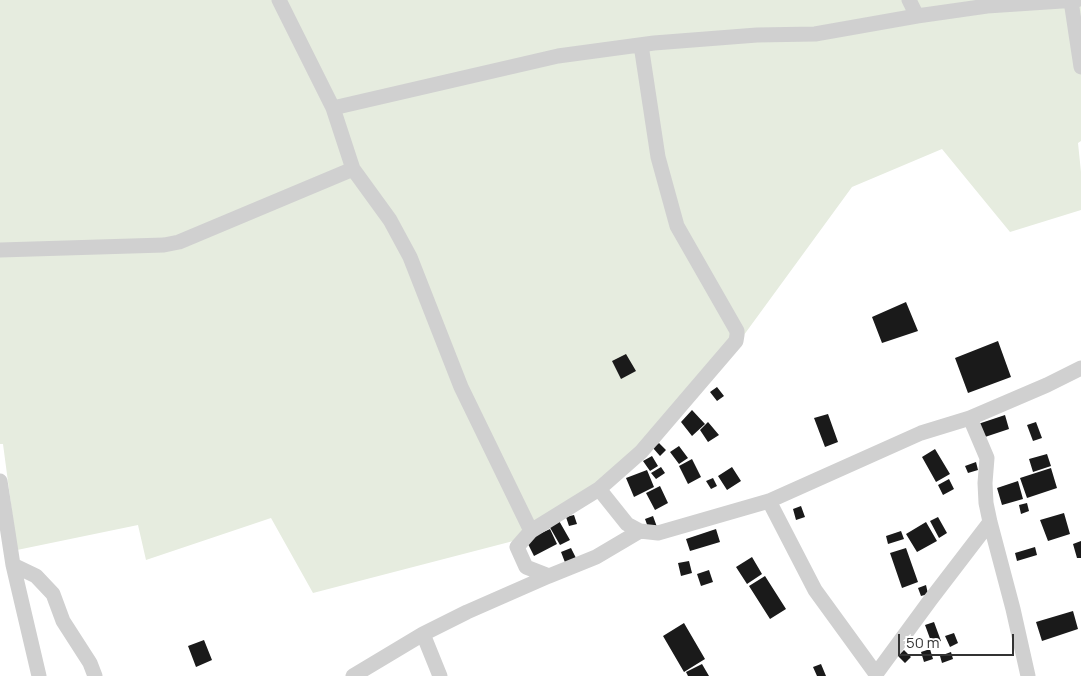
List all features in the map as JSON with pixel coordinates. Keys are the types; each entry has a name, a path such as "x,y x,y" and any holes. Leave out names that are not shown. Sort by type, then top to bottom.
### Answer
{"street":[{"path":"279,0 333,108 353,169 390,220 410,257 461,388 531,531"},
{"path":"909,0 917,16"},
{"path":"333,108 558,56 642,45 757,35 814,34 917,16 1016,3 1074,1 1081,67"},
{"path":"549,576 526,567 518,547 531,531 599,489 641,452 736,341 737,335 677,226 658,157 642,45"},
{"path":"0,250 164,245 179,242 353,169"},
{"path":"599,489 627,524 640,531 658,533 769,501 921,433 970,418 1047,385 1081,368"},
{"path":"970,418 988,458 985,483 986,503 1028,676"},
{"path":"0,481 13,565 39,676"},
{"path":"769,501 815,590 876,675 930,598 990,522"},
{"path":"353,676 423,634 466,612 596,557 640,531"},
{"path":"13,565 36,576 53,594 63,621 90,663 95,676"},
{"path":"423,634 440,676"}],"shaded area":[{"path":"0,0 1081,0 1081,141 1078,143 1081,172 1081,210 1010,232 942,149 852,187 741,339 592,492 521,539 313,593 271,518 146,560 138,525 17,550 3,444 0,444"}],"building":[{"path":"906,302 918,331 882,343 872,317"},
{"path":"998,341 1011,377 968,393 955,358"},
{"path":"626,354 636,371 621,379 612,361"},
{"path":"717,387 724,396 717,401 710,392"},
{"path":"692,410 705,424 692,436 681,422"},
{"path":"828,414 838,442 825,447 814,418"},
{"path":"1005,415 1009,429 982,438 978,424"},
{"path":"708,422 719,435 708,442 700,430"},
{"path":"1036,422 1042,438 1033,441 1027,425"},
{"path":"659,443 666,450 660,456 653,448"},
{"path":"679,446 688,458 679,464 670,452"},
{"path":"935,449 950,474 936,482 922,457"},
{"path":"1047,454 1051,466 1033,472 1029,459"},
{"path":"652,456 658,466 650,471 643,461"},
{"path":"692,459 701,477 688,484 679,466"},
{"path":"976,462 978,470 968,473 965,466"},
{"path":"661,467 665,473 656,479 651,473"},
{"path":"732,467 741,481 727,490 718,476"},
{"path":"1051,468 1057,488 1027,498 1020,478"},
{"path":"647,470 654,487 634,497 626,478"},
{"path":"713,478 717,486 711,489 706,481"},
{"path":"949,479 954,489 943,495 938,485"},
{"path":"1018,481 1023,499 1002,505 997,488"},
{"path":"660,486 668,503 655,510 646,493"},
{"path":"1027,503 1029,511 1021,514 1019,505"},
{"path":"801,506 805,517 796,520 793,509"},
{"path":"1064,513 1070,534 1048,541 1040,520"},
{"path":"574,515 577,524 569,526 566,517"},
{"path":"653,516 657,527 649,530 645,519"},
{"path":"938,517 947,533 939,538 930,521"},
{"path":"558,519 570,540 560,545 548,524"},
{"path":"926,522 937,541 917,552 906,534"},
{"path":"550,529 557,544 534,556 526,540"},
{"path":"716,529 720,542 690,551 686,539"},
{"path":"901,531 904,539 888,544 886,536"},
{"path":"1081,541 1081,558 1077,558 1073,544"},
{"path":"1035,547 1037,555 1017,561 1015,553"},
{"path":"571,548 577,560 566,565 561,552"},
{"path":"906,548 918,582 902,588 890,553"},
{"path":"752,557 762,574 747,584 736,567"},
{"path":"689,561 692,573 681,576 678,563"},
{"path":"709,570 713,582 701,586 697,574"},
{"path":"765,576 786,609 770,619 749,586"},
{"path":"926,585 928,594 921,596 918,588"},
{"path":"1073,611 1078,629 1042,641 1036,622"},
{"path":"934,622 941,641 932,644 925,625"},
{"path":"684,623 705,659 684,672 663,636"},
{"path":"954,633 958,643 950,647 945,636"},
{"path":"204,640 212,660 196,667 188,646"},
{"path":"930,649 933,659 924,662 921,652"},
{"path":"904,650 911,657 905,663 898,656"},
{"path":"951,652 953,659 942,663 940,656"},
{"path":"702,664 709,676 688,676 686,672"},
{"path":"821,664 826,676 817,676 813,667"}]}
